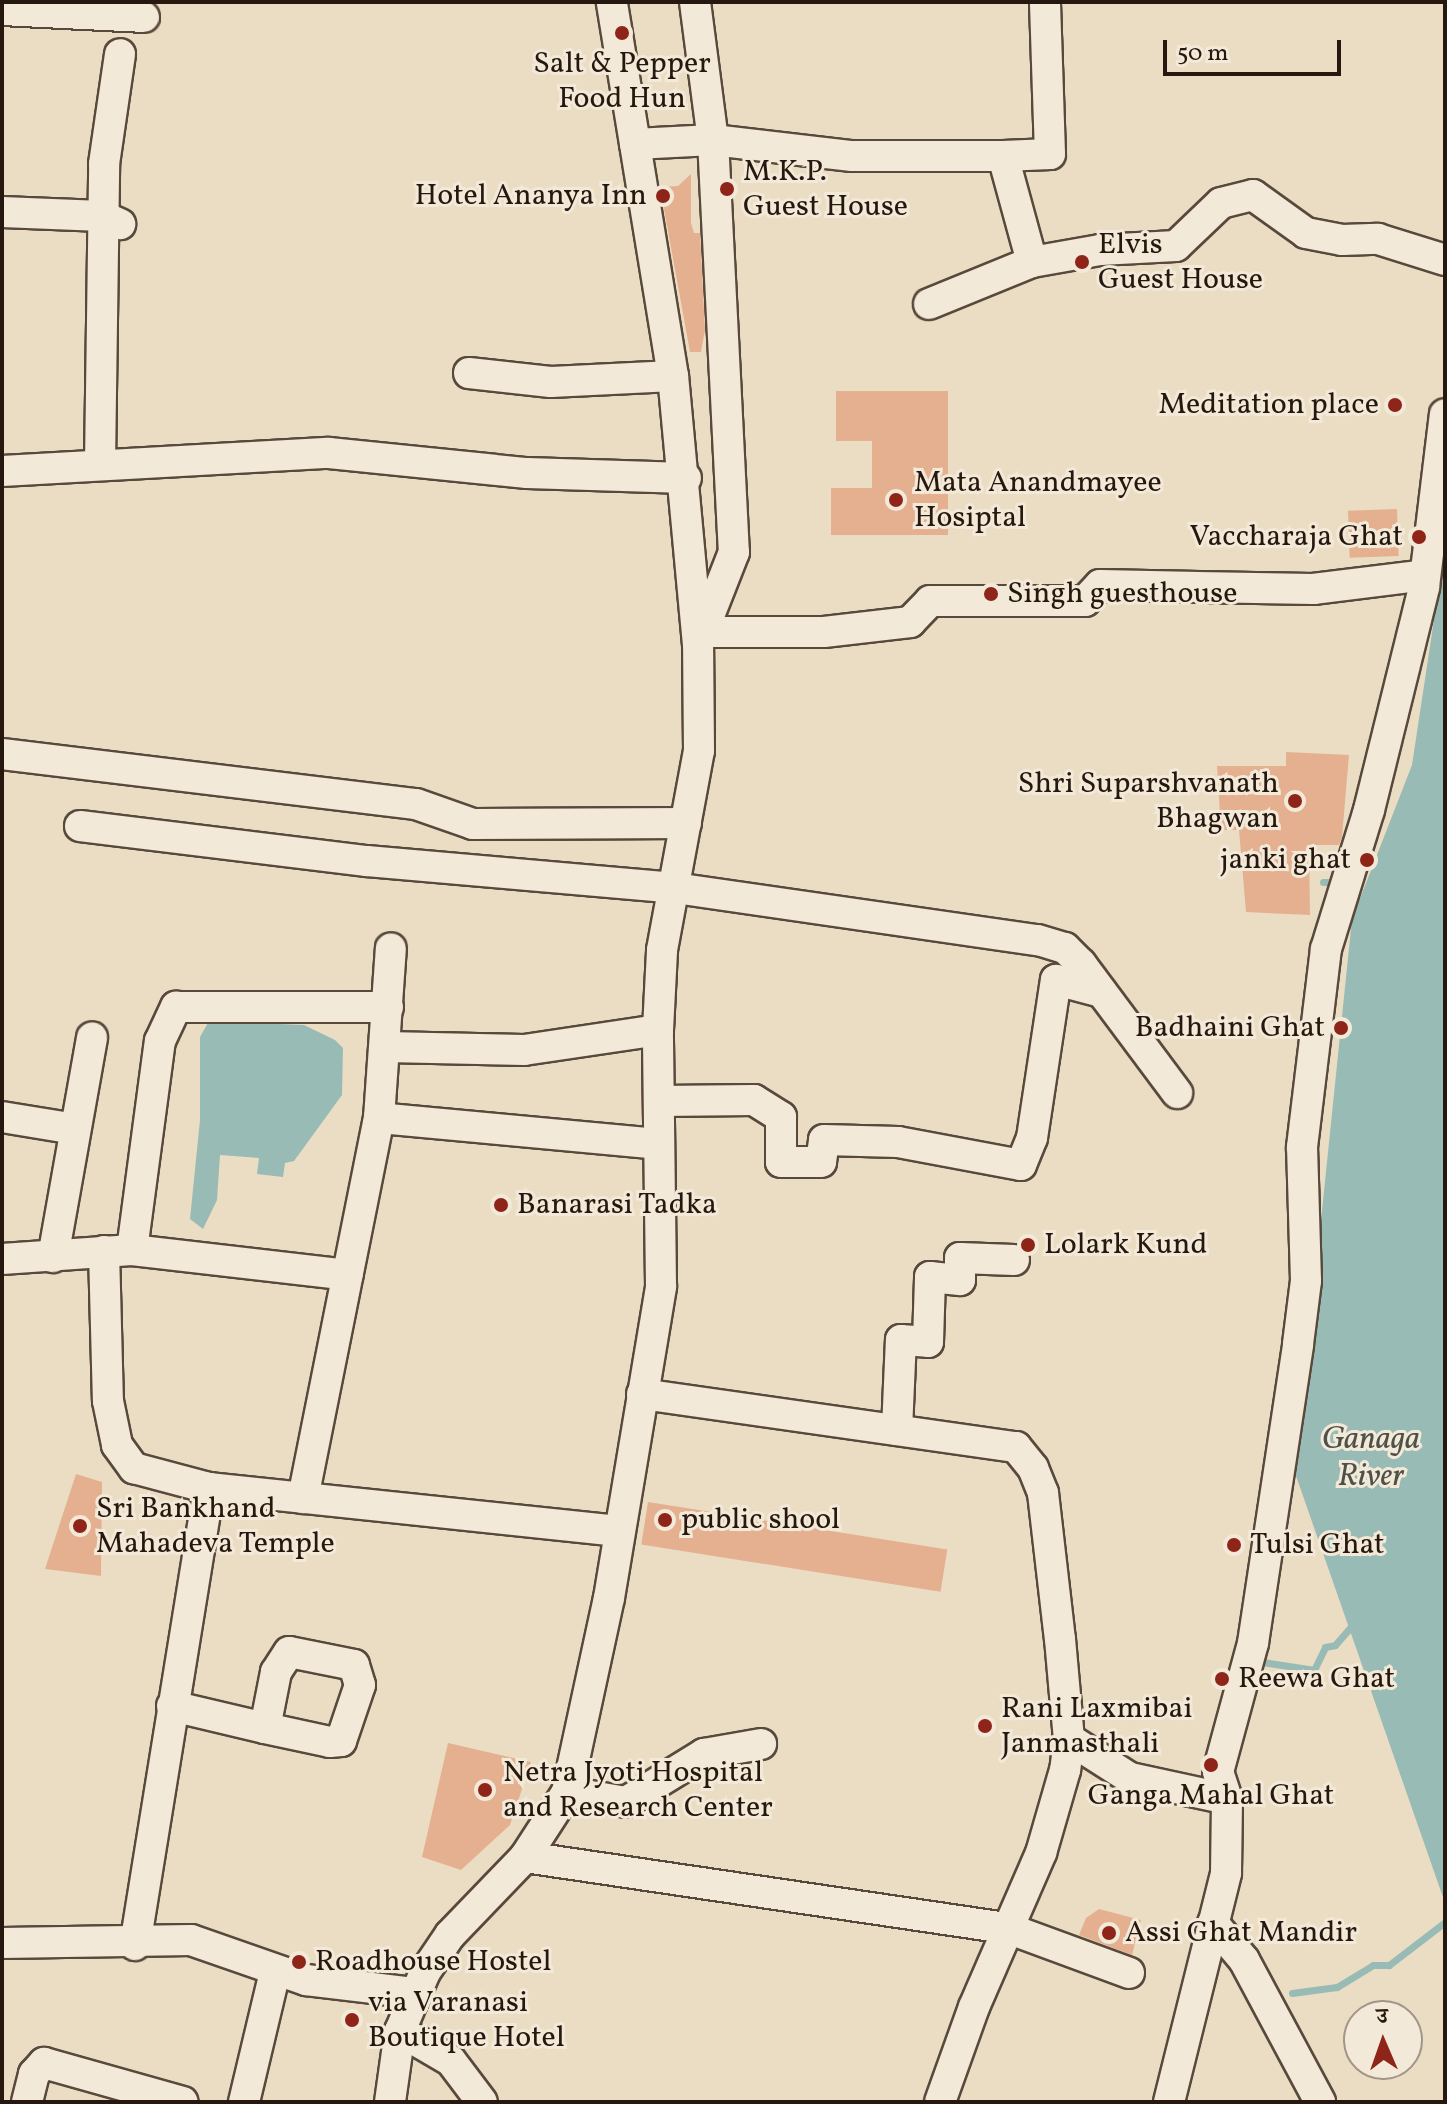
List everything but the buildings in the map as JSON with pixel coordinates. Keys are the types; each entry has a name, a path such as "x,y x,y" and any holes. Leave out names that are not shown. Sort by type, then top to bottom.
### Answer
{"street":[{"path":"390,2102 400,2031 415,1993 450,1935 525,1857 567,1792 618,1531 661,1286 658,1030 662,950 699,751 700,638 686,478 673,376 612,2"},
{"path":"695,2 713,140 734,552 700,638"},
{"path":"635,144 713,140 852,156 1050,154 1045,2"},
{"path":"2,10 144,17"},
{"path":"100,464 120,54"},
{"path":"1003,156 1032,262"},
{"path":"929,304 1032,262 1100,250 1176,246 1221,203 1253,195 1306,233 1342,240 1378,239 1445,260"},
{"path":"2,212 112,220"},
{"path":"469,373 551,382 673,376"},
{"path":"1169,2102 1226,1873 1227,1799 1218,1772 1253,1643 1306,1281 1302,1147 1326,949 1369,810 1425,575 1445,414"},
{"path":"2,471 329,453 527,473 686,478"},
{"path":"700,638 824,632 910,622 930,601 1085,601 1100,585 1313,589 1425,575"},
{"path":"2,754 416,804 473,824 686,823"},
{"path":"80,826 367,861 675,888 1038,940 1065,948 1177,1093"},
{"path":"303,1498 379,1118 391,948"},
{"path":"659,1101 754,1100 781,1117 781,1162 821,1162 824,1140 898,1142 1021,1165 1032,1138 1056,980 1101,992"},
{"path":"388,1007 176,1007 160,1041 118,1251 105,1366 117,1445 134,1468 209,1488 618,1531"},
{"path":"386,1047 524,1050 658,1030"},
{"path":"53,1257 92,1037"},
{"path":"2,1117 75,1129"},
{"path":"379,1118 659,1144"},
{"path":"2,1259 118,1251 348,1275"},
{"path":"897,1430 901,1340 928,1342 930,1277 960,1280 960,1258 1014,1260"},
{"path":"642,1394 1016,1447 1033,1468 1043,1493 1069,1739 1065,1770 1041,1853 1007,1928 940,2102"},
{"path":"135,1945 209,1488"},
{"path":"172,1706 265,1728"},
{"path":"1069,1739 1130,1778 1227,1799"},
{"path":"567,1792 626,1802 704,1754 761,1744"},
{"path":"525,1857 1007,1928 1129,1973"},
{"path":"1213,1923 1244,1960 1320,2102"},
{"path":"2,1943 135,1945 191,1940 275,1972 415,1993"},
{"path":"244,2102 275,1972"},
{"path":"400,2031 451,2061 482,2102"},
{"path":"27,2102 34,2074 44,2063 148,2097 183,2102"}],"water":[{"name":"Ganaga River","path":"1445,547 1445,1903 1295,1473 1352,919 1412,765"},
{"path":"209,1021 304,1025 335,1040 343,1048 342,1095 294,1161 285,1163 283,1177 257,1174 259,1158 220,1155 217,1200 203,1229 190,1219 200,1120 200,1037"}],"waterway":[{"path":"1323,882 1341,882"},
{"path":"1256,1661 1314,1670 1325,1647 1335,1645 1355,1622"},
{"path":"1292,1993 1337,1987 1373,1965 1389,1965 1445,1922"}],"place":[{"name":"Salt & Pepper Food Hun","path":"622,33"},
{"name":"M.K.P. Guest House","path":"727,189"},
{"name":"Hotel Ananya Inn","path":"663,196"},
{"name":"Elvis Guest House","path":"1082,262"},
{"name":"Meditation place","path":"1395,405"},
{"name":"Mata Anandmayee Hosiptal","path":"896,500"},
{"name":"Vaccharaja Ghat","path":"1419,537"},
{"name":"Singh guesthouse","path":"991,594"},
{"name":"Shri Suparshvanath Bhagwan","path":"1295,801"},
{"name":"janki ghat","path":"1367,860"},
{"name":"Badhaini Ghat","path":"1341,1028"},
{"name":"Banarasi Tadka","path":"501,1205"},
{"name":"Lolark Kund","path":"1028,1245"},
{"name":"public shool","path":"665,1520"},
{"name":"Sri Bankhand Mahadeva Temple","path":"80,1526"},
{"name":"Tulsi Ghat","path":"1234,1545"},
{"name":"Reewa Ghat","path":"1222,1679"},
{"name":"Rani Laxmibai Janmasthali","path":"985,1726"},
{"name":"Ganga Mahal Ghat","path":"1211,1765"},
{"name":"Netra Jyoti Hospital and Research Center","path":"485,1790"},
{"name":"Assi Ghat Mandir","path":"1109,1933"},
{"name":"Roadhouse Hostel","path":"299,1962"},
{"name":"via Varanasi Boutique Hotel","path":"352,2020"}]}
